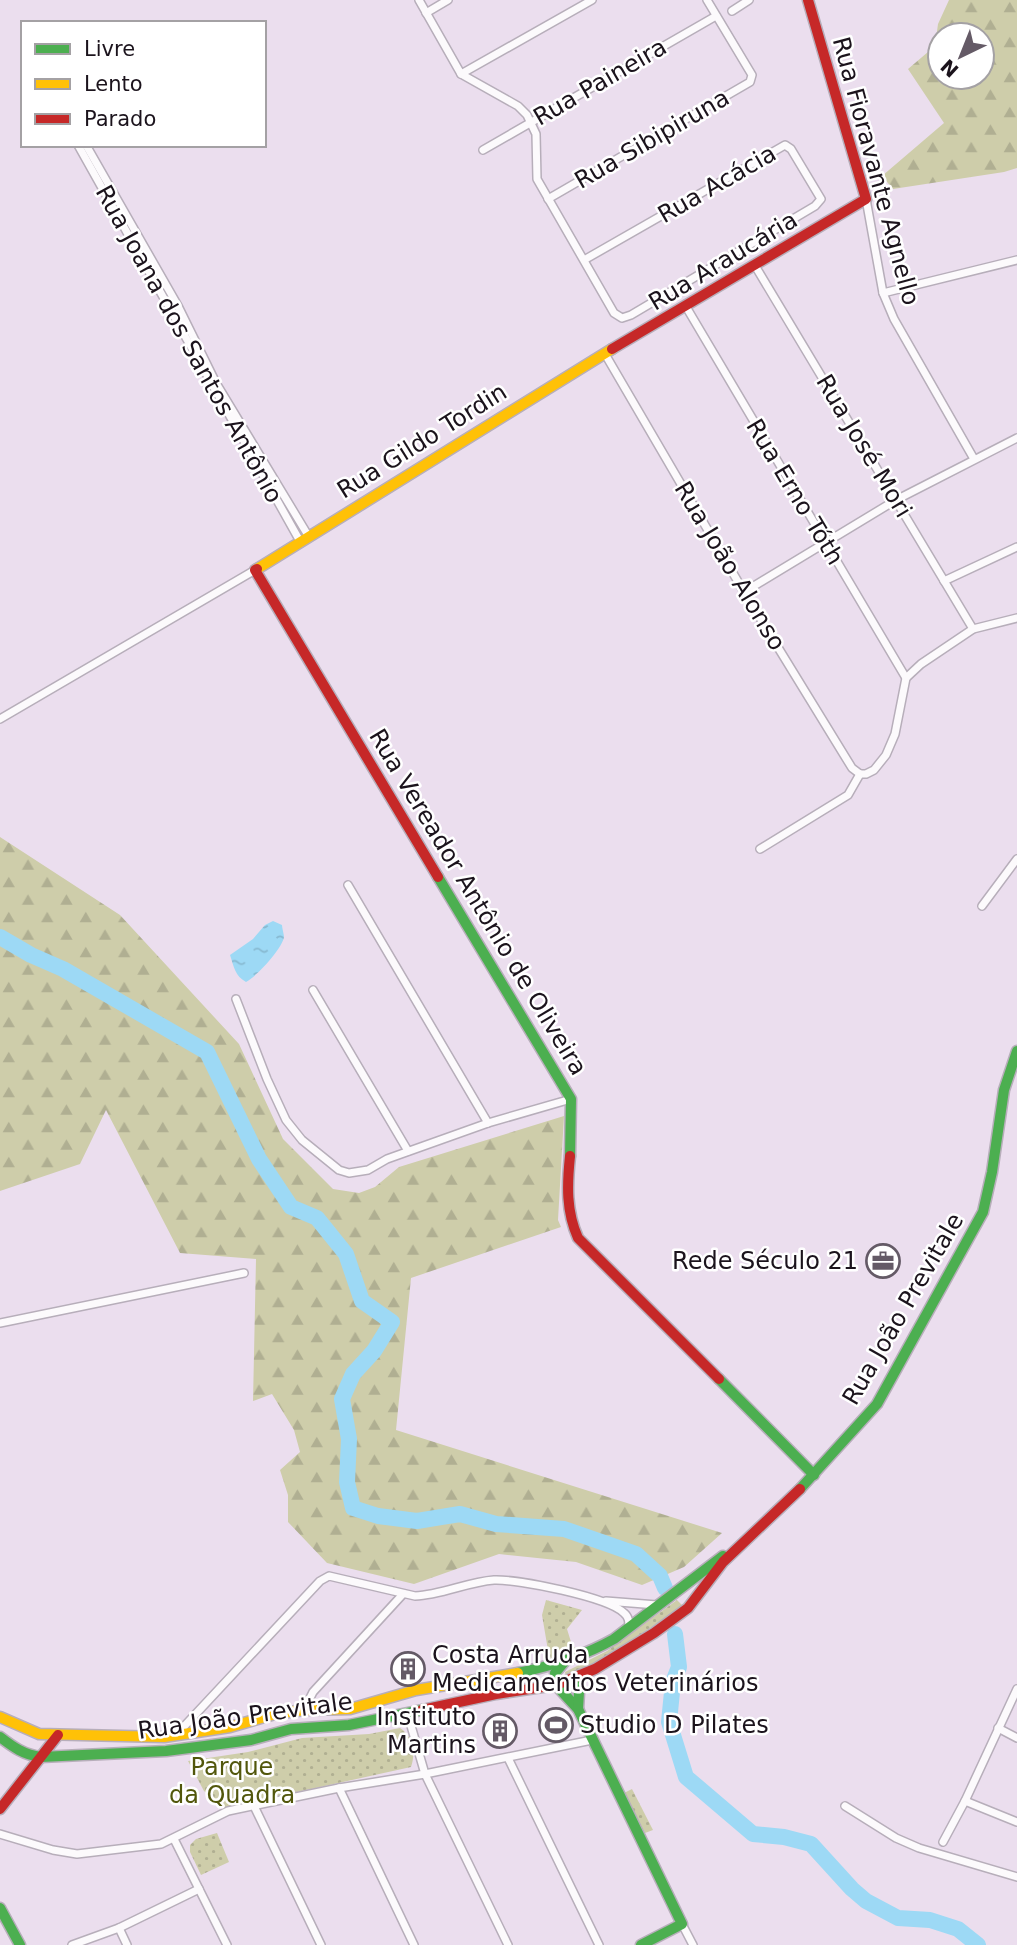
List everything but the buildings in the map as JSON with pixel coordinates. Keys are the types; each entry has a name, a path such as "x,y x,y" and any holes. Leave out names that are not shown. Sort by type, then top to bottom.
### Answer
{"main road":[{"name":"Rua Fioravante Agnello","path":"808,0 866,199"},
{"name":"Rua Gildo Tordin","path":"255,570 554,383 866,199"},
{"name":"Rua Vereador Antônio de Oliveira","path":"255,570 571,1099 573,1115 566,1210 570,1226 578,1238 814,1475"},
{"name":"Rua João Previtale","path":"0,1737 17,1750 30,1756 41,1757 166,1751 237,1743 291,1729 349,1725 496,1694 556,1685 580,1675 654,1633 688,1608 723,1562 814,1475 877,1404 983,1212 992,1188 1002,1091 1008,1069 1017,1051"},
{"name":"Rua João Previtale","path":"0,1717 39,1734 164,1737 230,1727 275,1714 350,1709 416,1690 521,1672 594,1650 629,1628 740,1544"},
{"path":"677,1591 688,1596 688,1608"},
{"path":"566,1660 555,1673 556,1685 578,1709 682,1924 642,1945"},
{"path":"578,1709 580,1675"},
{"path":"0,1810 58,1735"},
{"path":"0,1908 20,1945"}],"street":[{"path":"419,0 461,74 518,106 531,121 536,134 537,180 584,260"},
{"path":"426,12 448,0"},
{"path":"461,74 592,0"},
{"path":"707,0 716,16"},
{"path":"732,11 749,0"},
{"name":"Rua Sibipiruna","path":"548,199 750,82 752,75 716,16"},
{"name":"Rua Paineira","path":"483,150 716,16"},
{"name":"Rua Acácia","path":"584,260 785,145 791,149 821,199 815,206"},
{"name":"Rua Joana dos Santos Antônio","path":"79,147 305,540"},
{"path":"87,147 178,306 216,383 305,540"},
{"name":"Rua Fioravante Agnello","path":"866,199 883,293 906,344 974,459"},
{"name":"Rua Araucária","path":"584,260 614,313 622,318 815,206"},
{"path":"883,293 1017,260"},
{"name":"Rua José Mori","path":"754,264 973,629"},
{"name":"Rua Erno Tóth","path":"685,305 906,678"},
{"name":"Rua João Alonso","path":"604,354 744,592 852,768 860,774"},
{"path":"744,592 896,500 1017,438"},
{"path":"944,581 1017,547"},
{"name":"Rua Gildo Tordin","path":"0,719 255,570"},
{"path":"760,849 848,795 860,774 874,770 886,755 895,734 906,678 921,664 973,629 1017,618"},
{"path":"982,906 1017,859"},
{"path":"348,885 488,1123"},
{"path":"313,990 408,1151"},
{"path":"236,999 286,1120 302,1140 339,1170 349,1173 368,1170 387,1158 488,1123 571,1099"},
{"path":"0,1323 244,1273"},
{"path":"177,1734 320,1581 329,1576 403,1594 426,1595 481,1581 516,1581 631,1605 657,1605"},
{"path":"304,1710 313,1692 403,1594"},
{"path":"599,1599 625,1613 629,1628"},
{"path":"943,1842 1017,1689"},
{"path":"407,1712 425,1774 508,1945"},
{"path":"998,1728 1017,1738"},
{"path":"0,1834 53,1850 77,1854 161,1844 228,1811 592,1740"},
{"path":"508,1758 599,1945"},
{"path":"339,1788 414,1945"},
{"path":"965,1801 1017,1822"},
{"path":"254,1806 321,1945"},
{"path":"845,1806 896,1838 919,1848 1017,1877"},
{"path":"174,1839 227,1945"},
{"path":"72,1945 119,1928 199,1889"},
{"path":"682,1924 693,1945"},
{"path":"119,1928 127,1945"}],"green space":[{"path":"949,0 1017,0 1017,168 893,189 882,176 944,123 908,69 926,54 926,91 996,91 996,21 939,21"},
{"path":"0,837 120,915 239,1044 283,1139 333,1189 359,1193 375,1187 399,1167 564,1116 558,1220 561,1227 411,1278 396,1430 722,1533 684,1567 642,1585 576,1562 499,1554 414,1584 327,1563 288,1522 288,1495 280,1470 300,1452 294,1430 272,1394 253,1401 256,1259 180,1253 106,1110 80,1164 0,1191"},
{"path":"546,1600 582,1610 567,1629 578,1652 550,1662 542,1615"},
{"path":"677,1600 683,1606 596,1664 566,1678 565,1672 607,1651"},
{"name":"Parque da Quadra","path":"400,1728 412,1745 411,1767 225,1808 204,1791 188,1761 248,1752 302,1738 369,1734"},
{"path":"632,1789 653,1830 645,1833 624,1793"},
{"path":"217,1833 229,1862 201,1875 190,1852 190,1845 196,1839"}],"water":[{"path":"273,921 282,925 282,942 268,962 246,982 237,974 230,955"}],"waterway":[{"path":"0,937 63,969 207,1052 259,1159 291,1207 317,1218 346,1254 362,1301 392,1322 374,1351 353,1374 342,1399 349,1439 347,1482 353,1508 378,1516 417,1521 460,1514 496,1524 564,1529 636,1554 660,1576 665,1588"},
{"path":"675,1634 679,1667 673,1682 669,1722 686,1777 753,1834 784,1837 811,1844 866,1901 898,1918 930,1920 958,1929 978,1945"}],"traffic: fast":[{"path":"438,877 571,1099 570,1156"},
{"path":"800,1489 877,1404 983,1212 1004,1090 1017,1051"},
{"path":"719,1379 814,1475"},
{"path":"518,1673 567,1660 614,1639 723,1556"},
{"path":"565,1661 555,1673 556,1685 578,1709 682,1924 641,1945"},
{"path":"578,1709 580,1675"},
{"path":"0,1737 19,1750 41,1757 166,1751 251,1740 291,1729 349,1725 422,1710"},
{"path":"0,1908 20,1945"}],"traffic: slow":[{"path":"257,569 612,349"},
{"path":"0,1717 39,1734 164,1737 230,1727 275,1714 350,1709 416,1690 518,1673"}],"traffic: jam":[{"path":"612,349 866,199 808,0"},
{"path":"257,569 255,570 438,877"},
{"path":"570,1156 568,1198 578,1238 719,1379"},
{"path":"422,1710 496,1694 556,1685 595,1669 654,1633 688,1608 723,1562 800,1489"},
{"path":"0,1809 58,1735"}],"place":[{"name":"Rede Século 21","path":"883,1261"},
{"name":"Costa Arruda Medicamentos Veterinários","path":"408,1669"},
{"name":"Studio D Pilates","path":"556,1725"},
{"name":"Instituto Martins","path":"500,1731"}]}
